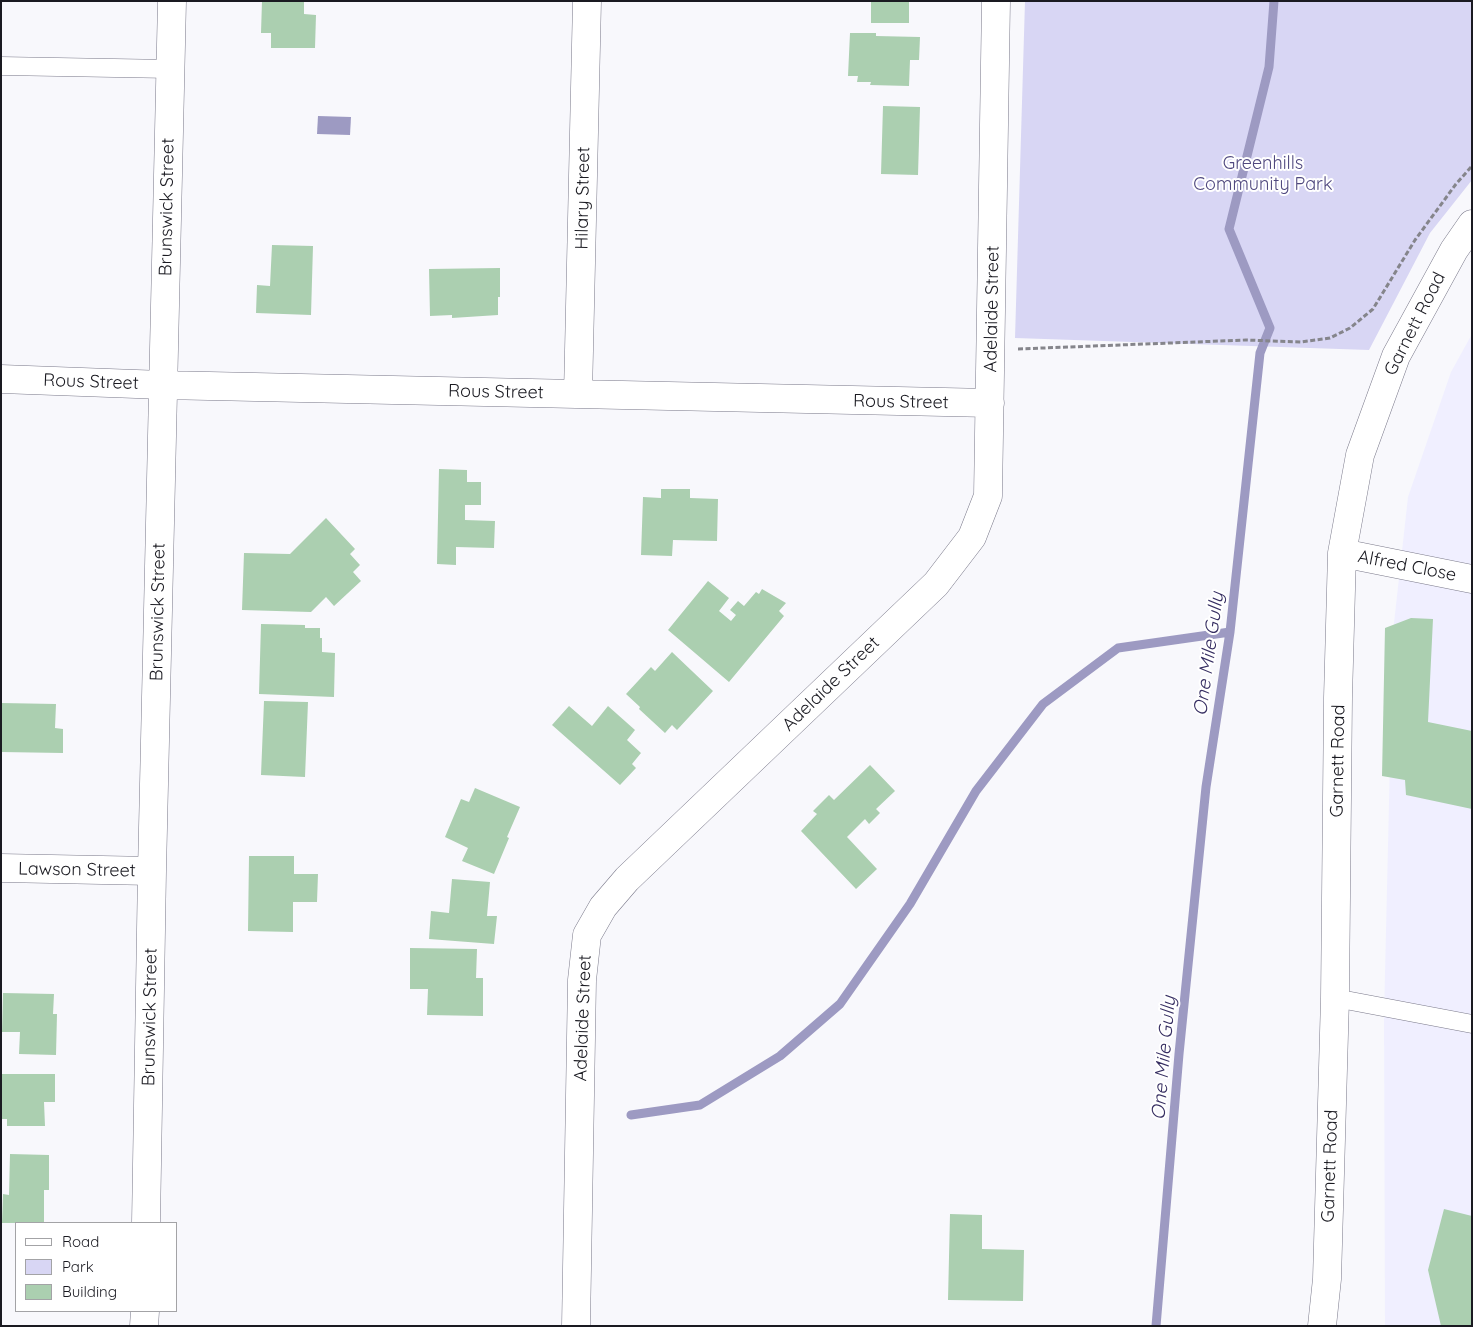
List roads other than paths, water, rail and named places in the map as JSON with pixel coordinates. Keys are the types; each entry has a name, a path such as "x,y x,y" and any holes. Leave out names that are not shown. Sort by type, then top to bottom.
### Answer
{"street":[{"name":"Brunswick Street","path":"146,1222 172,1"},
{"name":"Hilary Street","path":"578,394 587,1"},
{"name":"Adelaide Street","path":"576,1326 582,980 587,935 603,907 626,879 936,584 972,538 988,496 996,1"},
{"name":"Garnett Road","path":"1322,1326 1327,1279 1335,998 1338,698 1342,553 1360,455 1396,356 1454,250 1472,224"},
{"name":"Rous Street","path":"1,378 163,385 990,403"},
{"name":"Alfred Close","path":"1342,553 1472,579"},
{"name":"Lawson Street","path":"1,868 152,871"},
{"path":"144,1326 145,1312"}],"lane":[{"path":"1,66 171,69"},
{"path":"1335,998 1472,1024"}],"waterway":[{"name":"One Mile Gully","path":"1156,1326 1179,1054 1206,787 1230,632 1260,353 1270,328 1229,229 1269,67 1274,1"},
{"path":"631,1115 700,1105 780,1056 840,1004 910,904 976,791 1043,704 1118,648 1230,632"}],"park label":[{"name":"Greenhills Community Park","path":"1263,174"}]}
